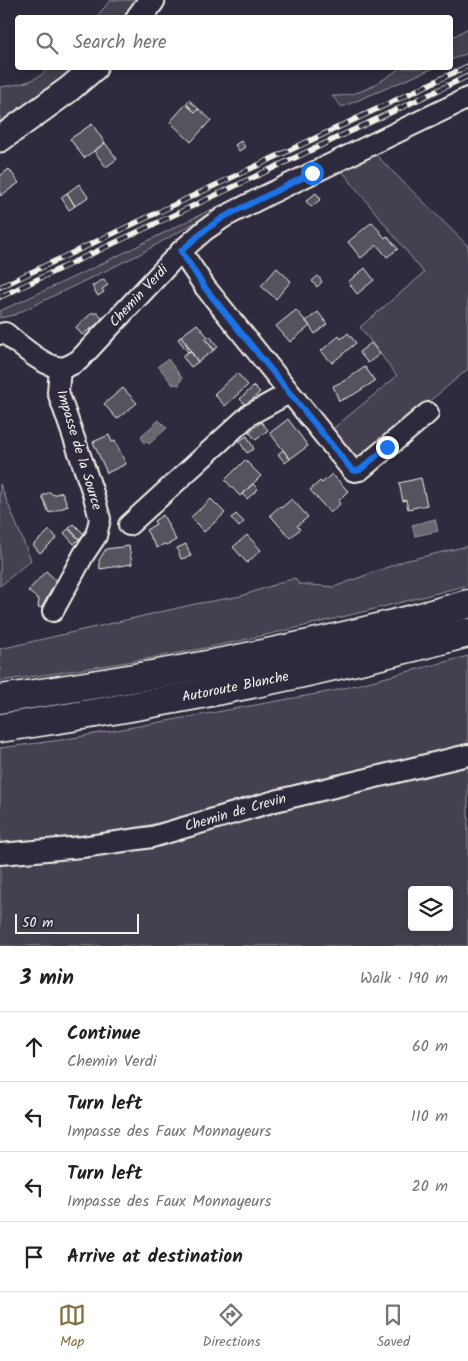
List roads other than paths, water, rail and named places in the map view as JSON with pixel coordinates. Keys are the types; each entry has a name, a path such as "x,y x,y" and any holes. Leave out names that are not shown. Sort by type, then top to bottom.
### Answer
{"highway":[{"name":"Autoroute Blanche","path":"0,699 152,676 238,659 383,626 468,604"},
{"name":"Autoroute Blanche","path":"0,728 158,703 254,685 468,633"}],"main road":[{"path":"141,15 152,0"},
{"path":"0,139 68,90 92,70"}],"street":[{"name":"Chemin Verdi","path":"60,368 78,360 181,251 205,230 242,208 468,98"},
{"path":"181,251 205,288 352,470 360,470 428,413"},
{"path":"0,334 5,333 45,363 60,368"},
{"name":"Impasse de la Source","path":"53,611 96,536 100,519 93,493 58,392 60,368"},
{"path":"129,525 249,415 289,393"},
{"name":"Chemin de Crevin","path":"0,854 91,846 152,837 275,801 468,755"}],"railway":[{"path":"0,287 468,66"},
{"path":"0,297 468,76"}]}
